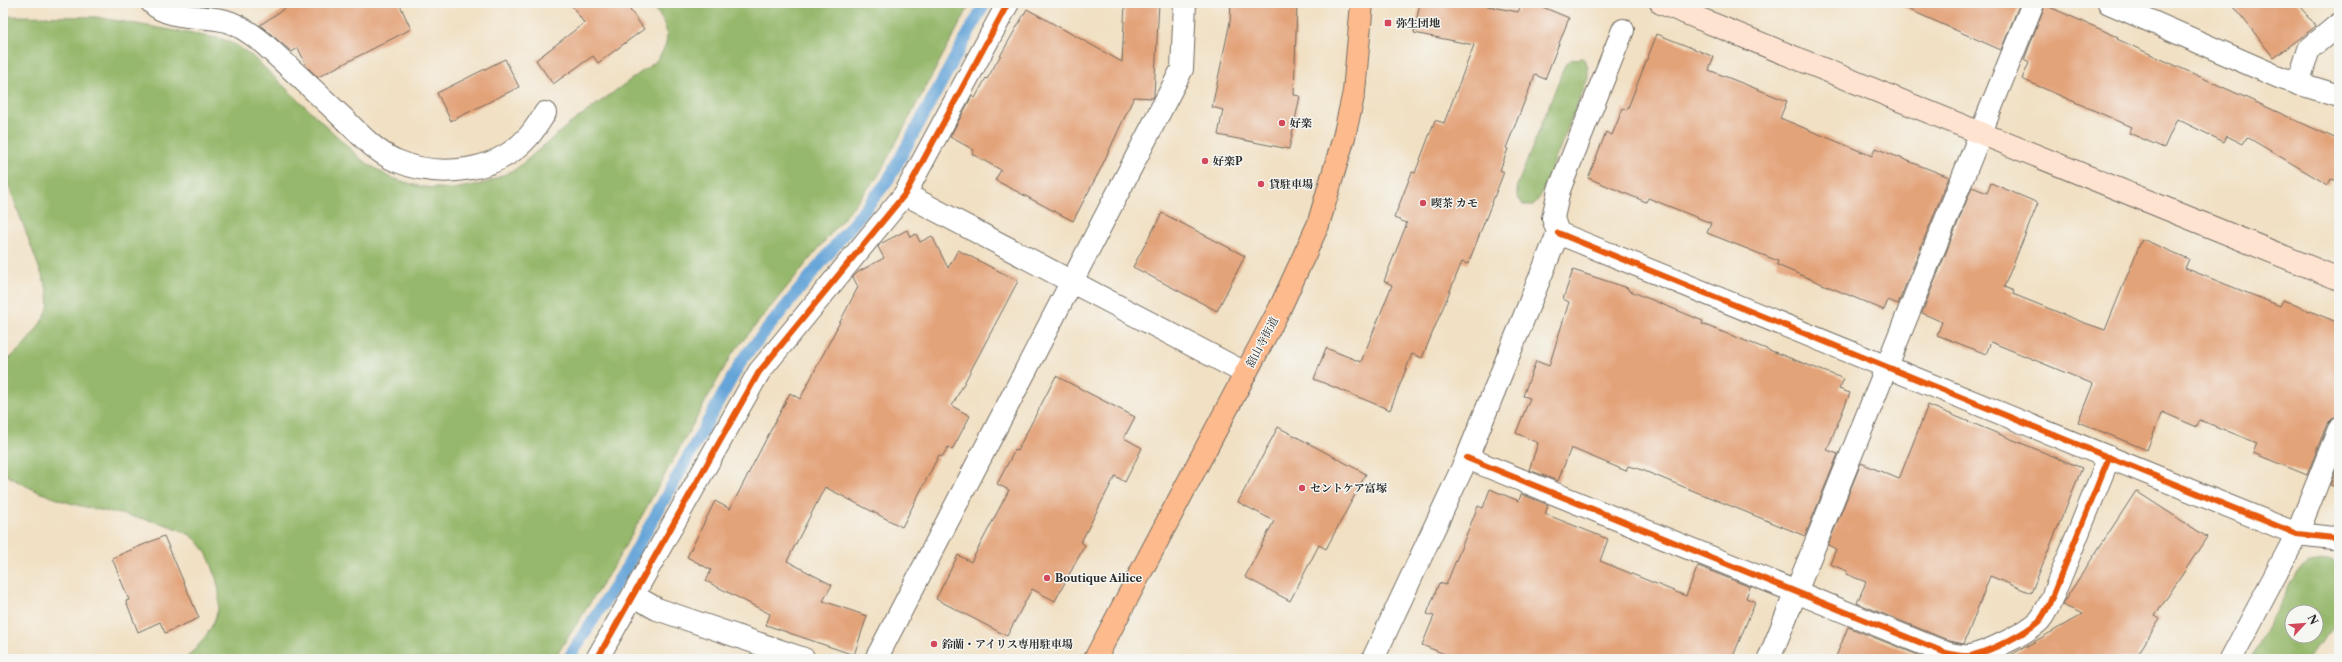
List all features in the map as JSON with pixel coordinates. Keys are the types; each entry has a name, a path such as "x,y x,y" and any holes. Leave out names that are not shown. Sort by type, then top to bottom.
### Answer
{"main road":[{"name":"舘山寺街道","path":"1095,659 1300,267 1318,225 1332,182 1354,92 1362,3"}],"street":[{"path":"152,3 169,13 228,22 246,30 263,43 372,146 396,161 424,170 459,170 480,166 506,154 529,136 546,113"},
{"path":"597,659 634,596 759,372 905,194 1008,3"},
{"path":"876,659 1182,69 1185,3"},
{"path":"1661,3 2339,279"},
{"path":"1769,659 2033,3"},
{"path":"2109,3 2281,78 2339,96"},
{"path":"2298,84 2308,49 2339,24"},
{"path":"1373,659 1467,458 1558,233 1553,218 1559,190 1623,30"},
{"path":"905,194 1245,373"},
{"path":"1558,233 2297,534 2333,538 2339,536"},
{"path":"2231,659 2297,534 2339,429"},
{"path":"1467,458 1946,653 1959,656 1973,656 2026,630 2040,620 2049,605 2109,457"},
{"path":"634,596 657,609 804,659"}],"green space":[{"path":"651,3 971,3 878,176 732,354 615,564 554,659 185,659 200,644 212,626 218,607 219,597 215,573 207,554 199,543 185,532 157,522 81,506 60,500 21,484 3,473 3,363 16,353 36,330 48,308 48,292 3,170 3,16 96,17 222,39 238,46 252,56 362,160 389,177 421,187 453,189 486,183 516,169 567,126 655,62 661,54 667,39 665,25"},
{"path":"1583,58 1588,67 1588,78 1540,197 1533,205 1523,205 1517,196 1517,186 1565,65 1572,59"},
{"path":"2328,559 2339,563 2339,622 2324,638 2324,604 2284,604 2284,644 2319,644 2305,659 2251,659 2296,573 2310,562"}],"building":[{"path":"293,3 399,3 411,29 318,77 307,67 298,48 292,52 260,25"},
{"path":"570,3 625,3 644,29 598,63 593,56 553,84 536,60 584,23"},
{"path":"1125,3 1159,3 1154,95 1153,98 1134,97 1100,170 1073,221 995,180 1001,170 972,154 974,150 950,137 972,96 975,98 1027,9 1122,62"},
{"path":"1231,3 1297,3 1294,95 1300,96 1289,149 1218,135 1223,110 1212,107 1230,22"},
{"path":"1420,3 1473,3 1518,12 1522,3 1533,3 1569,18 1545,79 1535,75 1506,148 1508,149 1500,170 1504,172 1468,264 1462,262 1422,358 1412,354 1390,410 1314,379 1326,348 1361,362 1392,285 1384,281 1407,223 1394,218 1412,172 1415,173 1435,120 1444,123 1474,45 1414,33"},
{"path":"1894,3 2020,3 2001,50"},
{"path":"2231,3 2297,3 2316,26 2274,58"},
{"path":"2045,5 2118,37 2117,39 2339,140 2339,181 2331,179 2328,185 2247,137 2243,144 2227,136 2224,142 2177,119 2164,148 2129,133 2132,127 2022,79 2029,63 2024,60"},
{"path":"1657,34 1714,57 1709,70 1787,101 1780,118 1872,156 1875,148 1949,177 1898,304 1888,300 1884,310 1777,265 1778,261 1707,233 1711,223 1648,198 1646,202 1588,178 1606,132 1612,135 1623,108 1627,110"},
{"path":"505,59 519,87 451,121 437,93"},
{"path":"1991,183 2038,203 2004,287 2014,291 2013,294 2082,322 2105,330 2142,239 2189,259 2185,268 2280,306 2283,300 2339,323 2339,417 2332,419 2327,424 2307,475 2253,453 2257,443 2200,420 2197,427 2162,412 2147,450 2078,422 2093,384 1991,342 1986,354 1937,335 1942,322 1922,313 1972,187 1987,193"},
{"path":"1162,213 1245,256 1217,311 1133,267"},
{"path":"907,230 910,237 916,234 920,242 932,236 948,268 958,250 1018,281 952,406 970,416 952,450 948,447 942,457 939,455 902,527 825,487 787,561 832,585 823,601 867,616 854,655 766,625 770,614 706,581 711,570 687,557 715,501 730,509 790,393 800,399 858,287 853,277 858,272 884,258 878,247 880,244"},
{"path":"1573,270 1628,288 1628,290 1703,321 1702,324 1844,379 1839,389 1850,393 1827,450 1838,454 1805,536 1642,470 1628,466 1626,471 1571,448 1558,481 1529,470 1538,443 1516,433 1530,398 1523,396 1536,361 1549,366 1569,302 1563,299"},
{"path":"1056,376 1135,417 1124,438 1142,448 1125,482 1115,476 1081,542 1085,545 1055,601 1032,589 1007,636 936,599 958,555 971,562 1009,490 997,484 1015,450 1017,451"},
{"path":"1928,405 2082,468 2031,593 1990,576 1964,644 1950,641 1857,603 1866,582 1846,574 1847,571 1830,564 1836,549 1828,545 1861,463 1899,479"},
{"name":"セントケア富塚","path":"1278,427 1366,474 1326,549 1319,545 1290,601 1245,577 1274,521 1238,502"},
{"path":"2339,463 2339,488 2330,485"},
{"path":"1490,489 1519,501 1521,494 1548,505 1545,514 1608,539 1600,561 1686,596 1698,566 1750,587 1746,598 1755,602 1732,659 1457,659 1422,645 1434,616 1427,614 1439,583 1446,585 1478,506 1483,508"},
{"path":"2136,491 2207,537 2155,616 2160,619 2135,659 2004,659 2083,614 2062,605"},
{"path":"164,536 199,618 165,633 160,622 138,632 126,601 129,600 112,558"},
{"path":"1848,627 1928,659 1835,659"}],"waterway":[{"path":"568,659 625,570 742,360 887,182 985,3"}],"cycle path":[{"path":"597,659 759,372 905,194 1008,3"},
{"path":"1558,233 2297,534 2333,538 2339,536"},
{"path":"1467,458 1946,653 1967,656 1981,653 2008,641 2033,626 2042,618 2049,605 2109,457"}],"place":[{"name":"弥生団地","path":"1388,23"},
{"name":"好楽","path":"1282,123"},
{"name":"好楽P","path":"1205,161"},
{"name":"貸駐車場","path":"1261,184"},
{"name":"喫茶 カモ","path":"1423,203"},
{"name":"セントケア富塚","path":"1302,488"},
{"name":"Boutique Ailice","path":"1047,578"},
{"name":"鈴蘭・アイリス専用駐車場","path":"934,644"}]}
